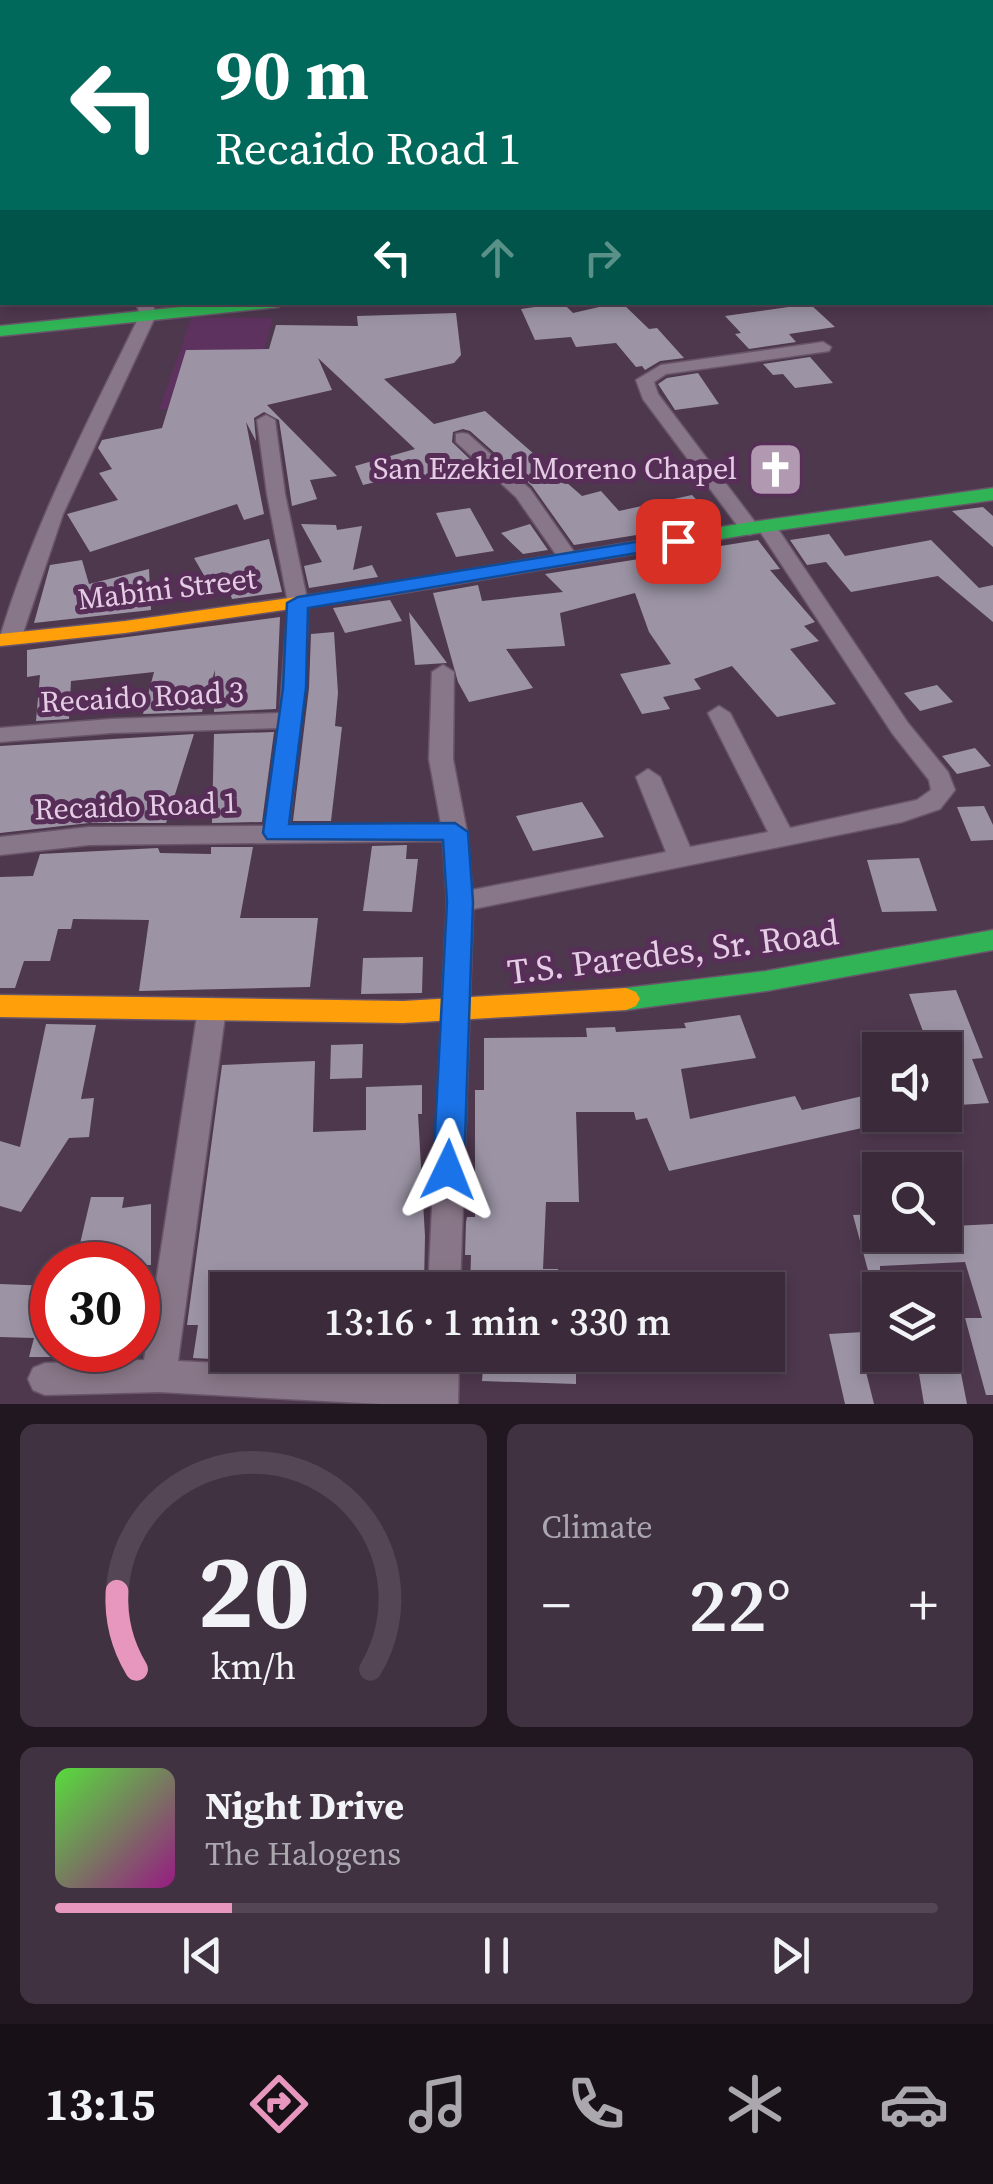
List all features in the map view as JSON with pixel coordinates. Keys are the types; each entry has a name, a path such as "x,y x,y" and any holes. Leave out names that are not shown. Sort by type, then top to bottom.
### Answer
{"street":[{"path":"0,331 146,309 220,305"},
{"path":"5,639 47,527 146,309"},
{"path":"460,902 902,814 934,802 944,790 940,778 758,528 648,394 645,380 661,370 823,347"},
{"path":"266,420 298,603 294,688 276,833"},
{"path":"462,438 522,493 569,559"},
{"name":"Mabini Street","path":"5,639 298,603 993,494"},
{"path":"0,588 24,587"},
{"path":"443,672 441,759 455,832 460,902 445,1272"},
{"path":"720,714 783,837"},
{"name":"Recaido Road 3","path":"0,735 111,726 288,720"},
{"path":"648,777 681,857"},
{"name":"Recaido Road 1","path":"0,846 89,836 455,832"},
{"name":"T.S. Paredes, Sr. Road","path":"0,1006 454,1010 637,997 842,968 993,940"},
{"path":"159,1376 212,1010"},
{"path":"45,1379 159,1376 441,1398 442,1372"}],"shaded area":[{"path":"192,317 273,318 248,410 159,409"}],"building":[{"path":"565,305 573,313 624,305 649,329 657,328 684,358 660,361 645,370 636,367 616,343 576,347 571,337 535,340 521,309"},
{"path":"811,305 835,327 789,334 796,342 749,349 725,316"},
{"path":"456,313 461,355 454,363 384,379 434,424 485,411 582,496 601,491 619,511 692,495 718,522 574,545 532,486 463,429 453,432 452,442 476,465 426,480 418,472 363,485 355,466 415,449 318,358 332,390 267,405 337,476 310,480 317,499 292,506 279,420 264,412 254,418 256,441 246,422 264,514 244,520 237,504 90,552 67,514 118,500 99,473 112,469 98,448 102,440 162,428 186,350 269,349 276,325 358,326 357,316"},
{"path":"810,357 833,383 795,388 783,374 773,375 763,364"},
{"path":"698,373 719,404 675,410 658,384 667,378"},
{"path":"983,507 993,516 993,547 952,511"},
{"path":"470,508 494,551 456,557 436,513"},
{"path":"301,524 336,525 337,530 362,526 353,570 372,565 378,577 309,588 304,566 322,562"},
{"path":"530,524 548,550 523,554 501,533"},
{"path":"829,534 845,556 931,540 979,588 993,585 993,622 938,576 851,592 826,562 807,565 790,540"},
{"path":"269,539 282,592 232,599 223,572 205,577 194,558"},
{"path":"758,540 780,569 770,570 815,622 804,626 819,641 790,649 836,704 777,717 732,666 694,679 701,689 663,697 670,709 642,714 620,674 671,664 649,632 635,593 560,613 565,646 506,649 533,688 469,702 458,682 433,593 478,585 482,601 563,592 545,574"},
{"path":"82,560 89,584 149,569 151,610 34,623 50,565"},
{"path":"390,600 402,621 345,633 333,608"},
{"path":"409,612 447,663 415,665"},
{"path":"280,617 276,709 214,712 215,670 202,712 143,714 154,672 71,681 69,719 36,721 40,675 27,677 27,650"},
{"path":"334,632 338,693 335,726 342,727 331,821 293,821 309,688 311,634"},
{"path":"937,685 953,702 920,711 904,693"},
{"path":"274,732 262,822 212,823 214,734"},
{"path":"194,734 166,823 89,823 0,833 0,746"},
{"path":"975,748 991,766 957,774 942,756"},
{"path":"582,802 604,837 533,851 516,816"},
{"path":"984,806 993,825 993,840 971,841 957,807"},
{"path":"407,845 406,859 418,859 412,912 363,911 372,846"},
{"path":"211,847 253,847 240,918 318,918 310,987 139,991 149,920 73,919 71,929 58,929 50,961 24,961 15,988 0,988 0,877 33,876 40,854 158,848 160,853 211,854"},
{"path":"919,858 937,911 882,912 867,860"},
{"path":"423,957 422,993 361,994 363,958"},
{"path":"956,990 983,1058 972,1059 989,1103 962,1105 962,1032 923,1032 909,994"},
{"path":"740,1015 756,1058 681,1069 690,1119 795,1096 802,1110 862,1096 862,1128 669,1171 647,1118 636,1120 634,1112 576,1112 579,1202 546,1202 543,1269 558,1272 471,1272 471,1255 465,1255 466,1222 467,1217 475,1217 475,1090 484,1090 484,1038 587,1037 586,1028 615,1027 616,1032 686,1028 684,1023"},
{"path":"46,1024 96,1025 81,1099 94,1098 89,1137 69,1138 21,1212 0,1206 0,1141 20,1147"},
{"path":"363,1044 362,1078 330,1079 331,1045"},
{"path":"315,1061 313,1132 366,1130 366,1087 422,1085 422,1114 418,1114 424,1272 210,1272 210,1359 193,1358 198,1325 187,1325 222,1065"},
{"path":"91,1197 124,1197 122,1208 151,1204 151,1242 80,1242"},
{"path":"853,1215 862,1215 862,1248"},
{"path":"993,1224 993,1395 986,1395 965,1318 982,1318 965,1262 880,1266 880,1272 868,1272 863,1252 962,1252 962,1226"},
{"path":"0,1284 30,1285 30,1338 0,1337"},
{"path":"862,1332 862,1372 866,1372 874,1404 845,1404 829,1334"},
{"path":"483,1372 576,1372 576,1384 482,1381"},
{"path":"919,1372 961,1372 967,1404 924,1404"}],"traffic: fast":[{"path":"0,331 249,305"},
{"path":"360,594 745,529 993,494"},
{"path":"626,999 766,981 993,940"}],"traffic: slow":[{"path":"0,640 360,594"},
{"path":"0,1006 403,1012 626,999"}],"place":[{"name":"San Ezekiel Moreno Chapel","path":"776,469"}],"route":[{"path":"448,1170 460,902 455,832 276,833 294,688 298,603 678,541"}]}
